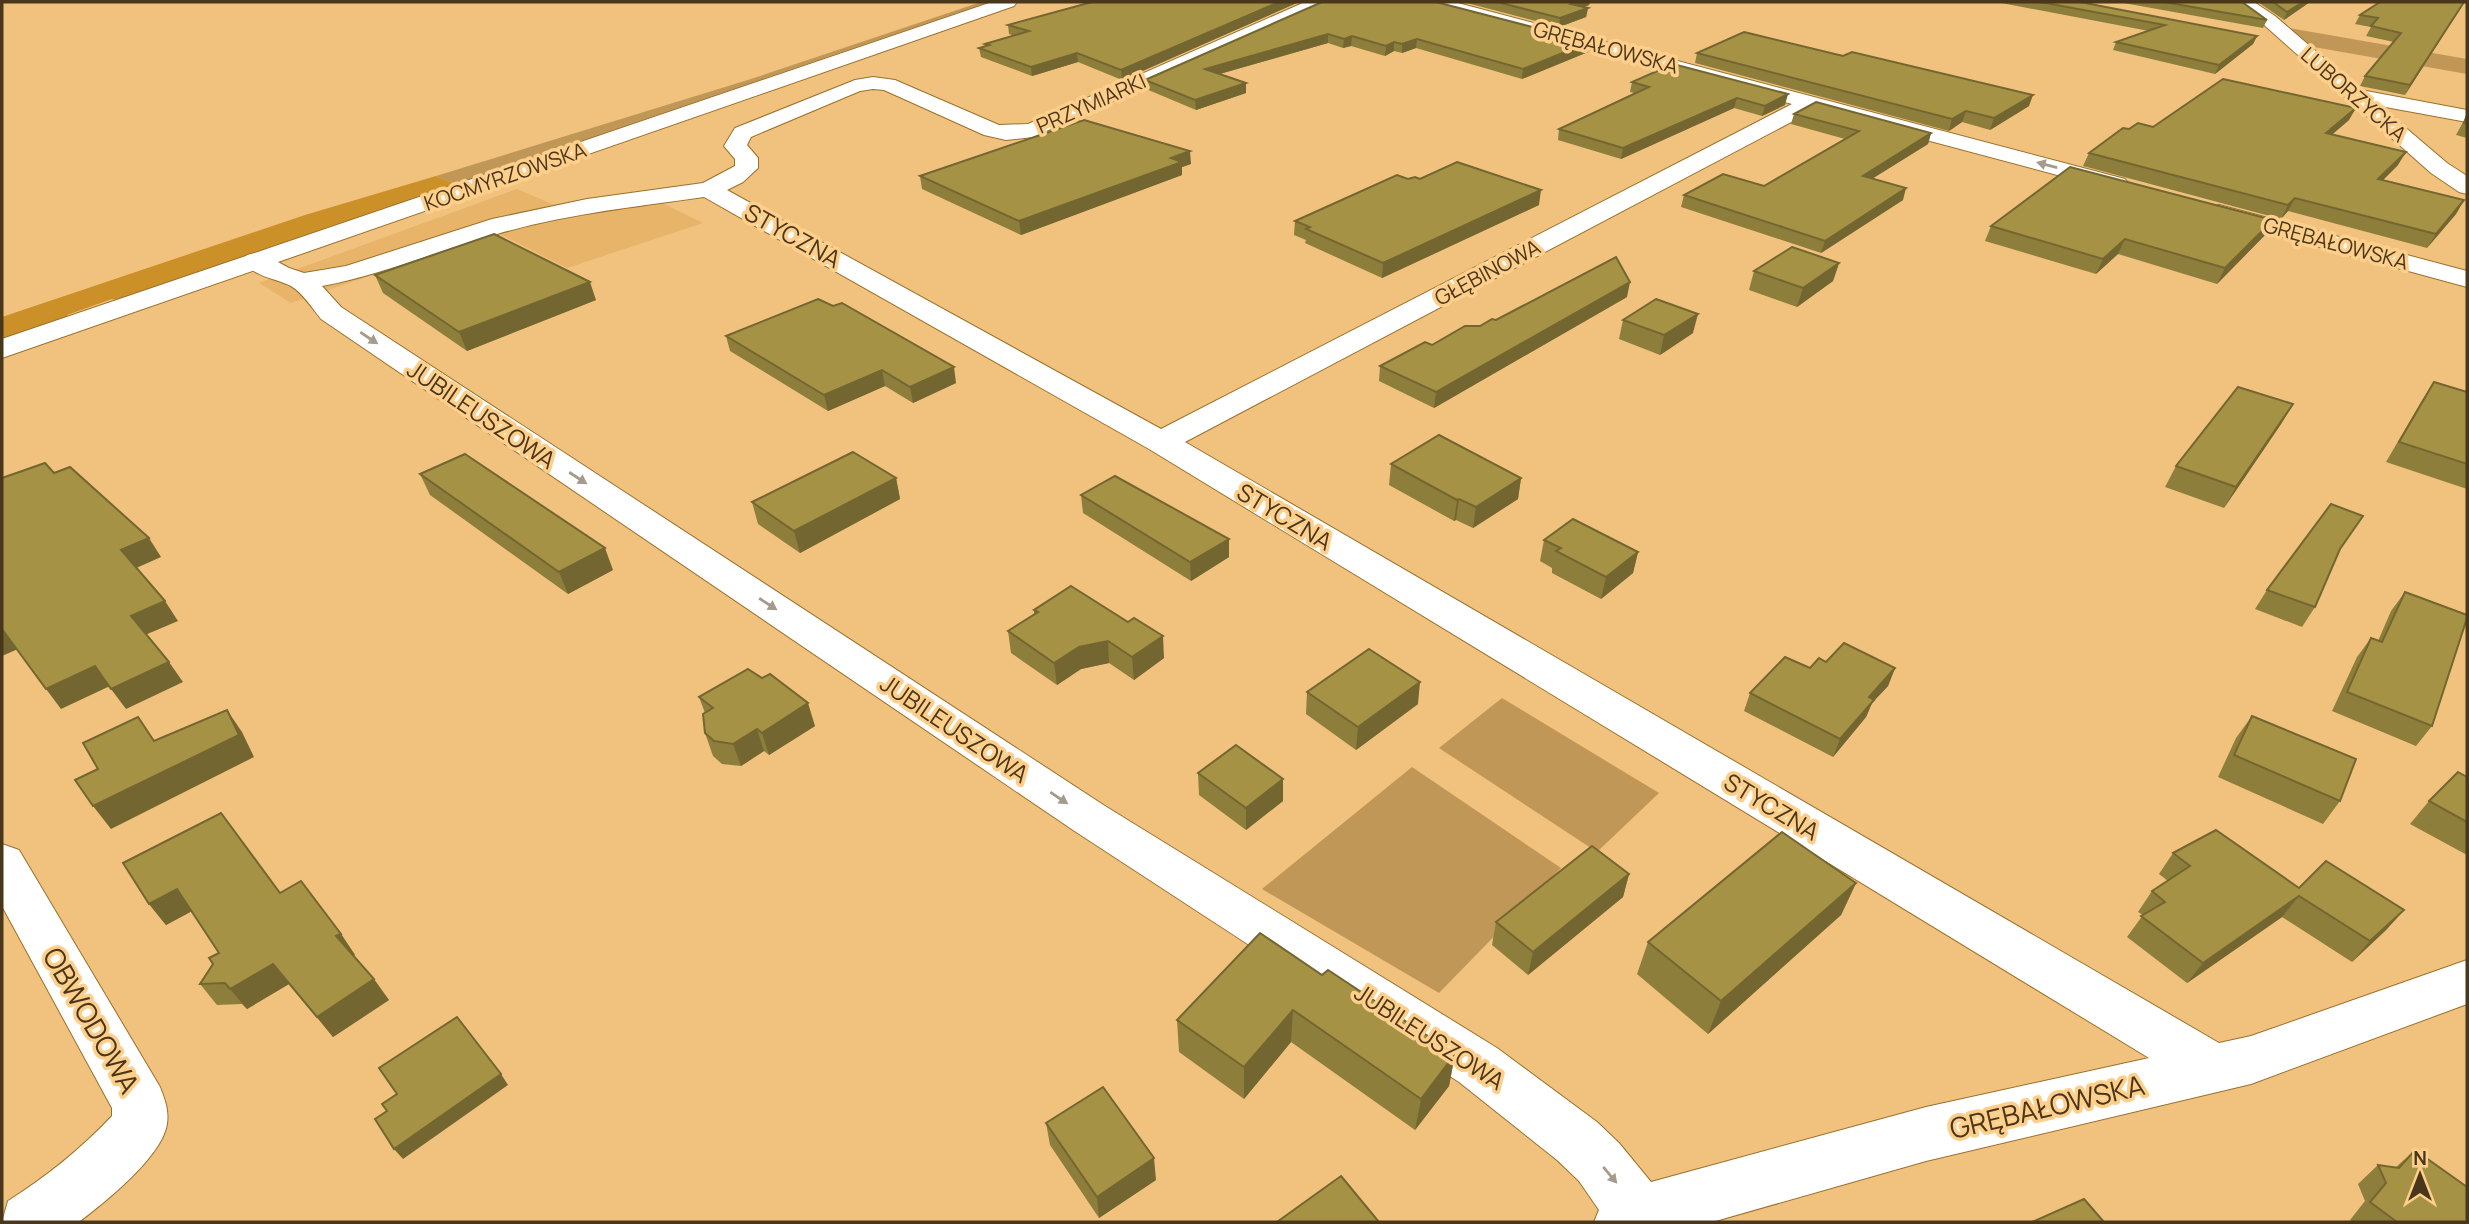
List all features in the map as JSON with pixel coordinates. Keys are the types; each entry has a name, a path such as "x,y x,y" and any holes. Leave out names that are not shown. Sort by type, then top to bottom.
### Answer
{"street":[{"name":"KOCMYRZOWSKA","path":"2,349 1008,2"},
{"name":"PRZYMIARKI","path":"708,189 735,177 746,168 747,158 735,146 743,133 855,86 888,84 992,130 1020,133 1033,130 1319,2"},
{"name":"GRĘBAŁOWSKA","path":"1434,2 2139,190"},
{"name":"LUBORZYCKA","path":"2242,2 2296,44 2440,168 2467,187"},
{"path":"2255,36 2296,44"},
{"path":"2355,94 2467,116"},
{"name":"GŁĘBINOWA","path":"1161,442 1812,102"},
{"path":"2440,168 2467,174"},
{"path":"303,281 350,273 492,227 587,206 708,189"},
{"name":"STYCZNA","path":"708,189 1161,442 2213,1068"},
{"name":"GRĘBAŁOWSKA","path":"2202,207 2467,279"},
{"name":"JUBILEUSZOWA","path":"256,261 279,274 303,281 331,313 433,382 1089,818 1478,1065 1577,1141 1599,1162 1631,1218"},
{"name":"OBWODOWA","path":"2,863 140,1105 139,1126 111,1158 52,1208 29,1222"},
{"name":"GRĘBAŁOWSKA","path":"1631,1218 1926,1134 2251,1059 2467,982"}],"shaded area":[{"path":"981,2 989,2 455,184 436,176 751,79"},
{"path":"2289,28 2467,59 2467,74 2308,46"},
{"path":"436,176 455,184 120,301 112,299 67,315 71,318 2,342 2,317 305,215"},
{"path":"517,189 562,208 642,193 703,223 567,268 496,232 291,303 259,283"},
{"path":"1502,698 1659,793 1597,852 1439,748"},
{"path":"1412,767 1561,868 1439,993 1262,889"}],"building":[{"path":"1092,2 1279,2 1121,70 1077,53 1031,67 979,48 1029,31 1008,25"},
{"path":"1322,2 1436,2 1590,42 1523,69 1417,39 1402,44 1394,42 1386,46 1352,36 1344,39 1328,34 1205,69 1246,83 1195,100 1145,80"},
{"path":"1497,2 1576,2 1571,4 1588,8 1560,18"},
{"path":"2040,2 2080,2 2257,36 2219,65 2116,42 2165,25"},
{"path":"2164,2 2242,2 2267,20"},
{"path":"2273,2 2303,2 2287,12"},
{"path":"2380,2 2464,2 2410,85 2365,76 2401,33 2371,26 2378,18 2360,15"},
{"path":"1744,32 1843,56 1852,52 2033,95 1994,118 1966,111 1952,119 1697,53"},
{"path":"1673,64 1788,94 1765,106 1737,98 1623,148 1559,129 1649,87 1632,82"},
{"path":"2223,79 2356,108 2326,133 2406,152 2378,179 2464,200 2436,234 2295,198 2288,205 2089,153 2123,128 2129,129 2138,123 2153,127"},
{"path":"1816,102 1931,133 1863,176 1906,188 1825,241 1684,195 1723,174 1764,186 1859,131 1794,114"},
{"path":"1084,120 1190,151 1171,158 1182,162 1019,221 920,176"},
{"path":"1457,162 1541,190 1383,263 1306,229 1310,227 1295,221 1397,175 1420,179"},
{"path":"2070,167 2273,220 2225,268 2125,239 2103,259 1991,226"},
{"path":"494,234 590,282 459,332 375,275"},
{"path":"1792,247 1839,263 1803,288 1754,271"},
{"path":"1616,257 1630,282 1436,392 1380,366 1425,342 1432,345 1465,326 1480,326 1492,319 1496,320"},
{"path":"818,299 833,306 842,303 954,367 910,387 882,370 824,395 726,336"},
{"path":"1656,299 1698,314 1664,335 1623,320"},
{"path":"2434,382 2467,392 2467,464 2399,442"},
{"path":"2238,387 2293,404 2236,487 2176,466"},
{"path":"1439,435 1521,478 1476,507 1457,500 1391,464"},
{"path":"853,452 896,478 794,531 752,502"},
{"path":"465,454 605,548 559,572 420,474"},
{"path":"45,463 54,473 70,467 149,538 121,550 165,601 131,616 169,662 111,689 95,666 46,689 2,629 2,478"},
{"path":"1115,476 1229,539 1190,562 1081,495"},
{"path":"2331,504 2363,516 2340,549 2315,607 2267,590"},
{"path":"1573,519 1638,552 1606,577 1556,551 1561,548 1544,540"},
{"path":"1071,586 1128,622 1134,618 1163,636 1132,657 1108,641 1079,647 1054,663 1008,631"},
{"path":"2405,592 2467,615 2432,726 2347,692 2371,638 2382,642"},
{"path":"1844,643 1895,668 1869,697 1874,700 1840,739 1750,693 1785,657 1810,668 1819,658 1826,662"},
{"path":"1369,649 1420,682 1358,727 1307,692"},
{"path":"748,669 762,678 770,674 808,703 762,733 757,729 733,744 714,741 705,733 703,714 713,708 699,697"},
{"path":"227,710 239,735 93,806 75,780 98,769 83,743 138,717 154,741"},
{"path":"2252,716 2356,759 2340,801 2234,755"},
{"path":"1236,745 1283,779 1246,808 1198,773"},
{"path":"2458,772 2467,777 2467,822 2429,801"},
{"path":"221,813 280,893 301,881 341,934 336,936 374,979 317,1017 273,964 230,989 225,983 200,984 213,964 209,958 219,953 177,889 149,904 123,863"},
{"path":"2216,830 2299,888 2326,861 2404,910 2370,941 2299,896 2203,963 2141,916 2165,902 2152,891 2190,866 2173,853"},
{"path":"1782,832 1856,883 1721,1001 1648,942"},
{"path":"1592,846 1629,874 1533,952 1496,922"},
{"path":"1260,933 1322,975 1328,970 1455,1054 1421,1099 1293,1010 1244,1067 1177,1020"},
{"path":"457,1017 501,1074 394,1149 375,1119 387,1111 382,1104 397,1094 379,1068"},
{"path":"1103,1087 1154,1158 1097,1197 1046,1123"},
{"path":"2415,1150 2467,1187 2467,1222 2397,1222 2370,1202 2386,1183 2378,1165 2399,1168"},
{"path":"1341,1176 1379,1222 1277,1222"},
{"path":"2084,1199 2104,1222 2032,1222"}]}
